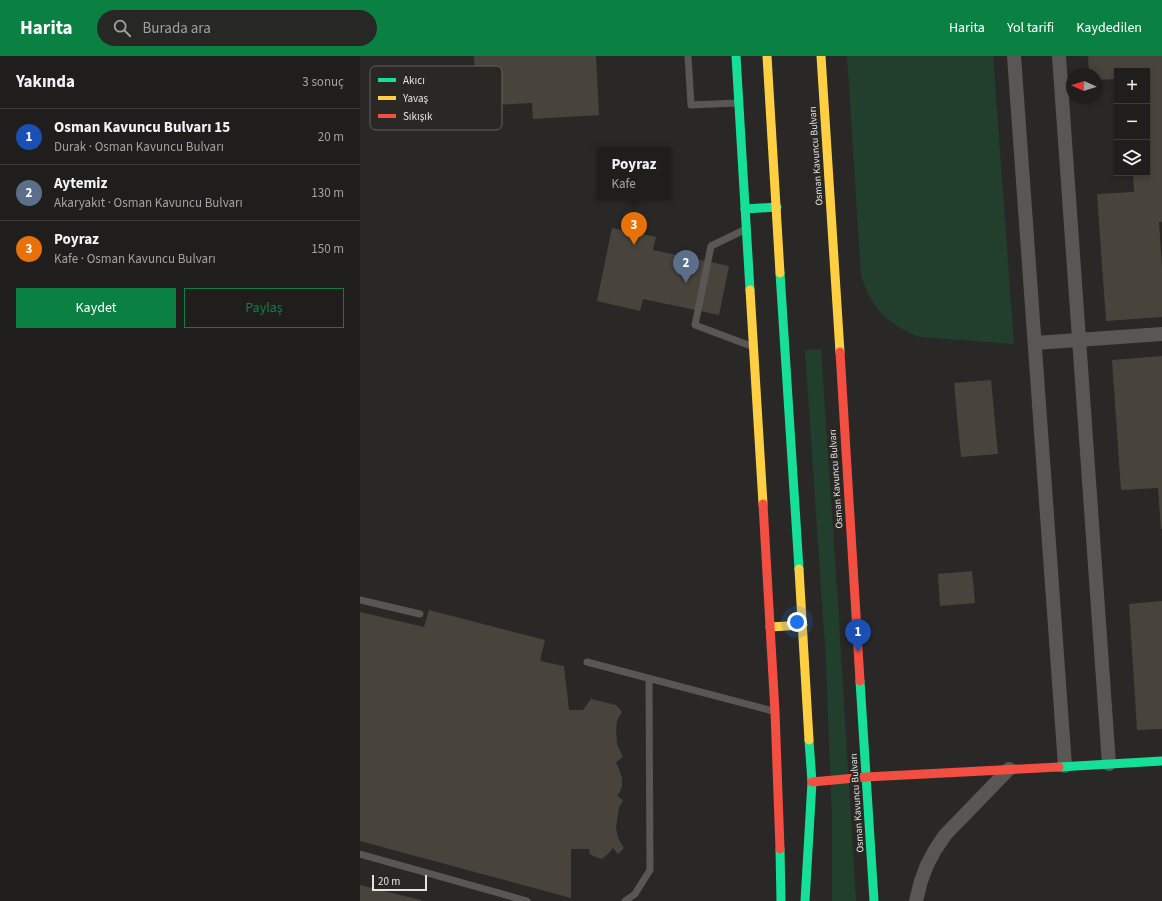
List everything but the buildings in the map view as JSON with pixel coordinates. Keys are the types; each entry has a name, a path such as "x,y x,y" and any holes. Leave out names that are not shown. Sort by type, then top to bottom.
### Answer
{"main road":[{"path":"736,56 775,712 780,825 781,901"},
{"path":"767,56 812,782 806,901"},
{"name":"Osman Kavuncu Bulvarı","path":"821,56 874,901"},
{"path":"745,209 776,206"},
{"path":"770,627 802,625"},
{"path":"812,782 866,777 1162,761"}],"street":[{"path":"1014,56 1065,766"},
{"path":"1059,56 1109,764"},
{"path":"1035,343 1162,334"},
{"path":"916,901 927,865 945,835 1009,769"}],"lane":[{"path":"688,56 692,105 739,103"},
{"path":"746,229 711,246 695,325 753,347"},
{"path":"360,600 420,614"},
{"path":"587,662 775,712"},
{"path":"626,901 635,894 650,870 649,679"},
{"path":"360,854 527,901"}],"green space":[{"path":"847,56 993,56 1014,344 920,337 890,321 882,314 870,297 861,275"},
{"path":"821,349 856,901 832,901 832,815 826,662 805,350"}],"traffic: fast":[{"path":"736,56 750,290"},
{"path":"745,209 777,207"},
{"path":"780,273 799,569"},
{"path":"860,681 874,901"},
{"path":"805,901 812,782 809,740"},
{"path":"1059,767 1162,761"},
{"path":"780,849 781,901"}],"traffic: slow":[{"path":"767,56 780,273"},
{"path":"821,56 840,352"},
{"path":"750,290 763,504"},
{"path":"799,569 809,740"},
{"path":"770,627 803,625"}],"traffic: jam":[{"path":"840,352 860,681"},
{"path":"763,504 775,712 780,849"},
{"path":"812,782 866,777 1059,767"}],"place":[{"name":"Poyraz","path":"634,245"},
{"name":"Aytemiz","path":"686,283"},
{"name":"Osman Kavuncu Bulvarı 15","path":"858,652"}]}
